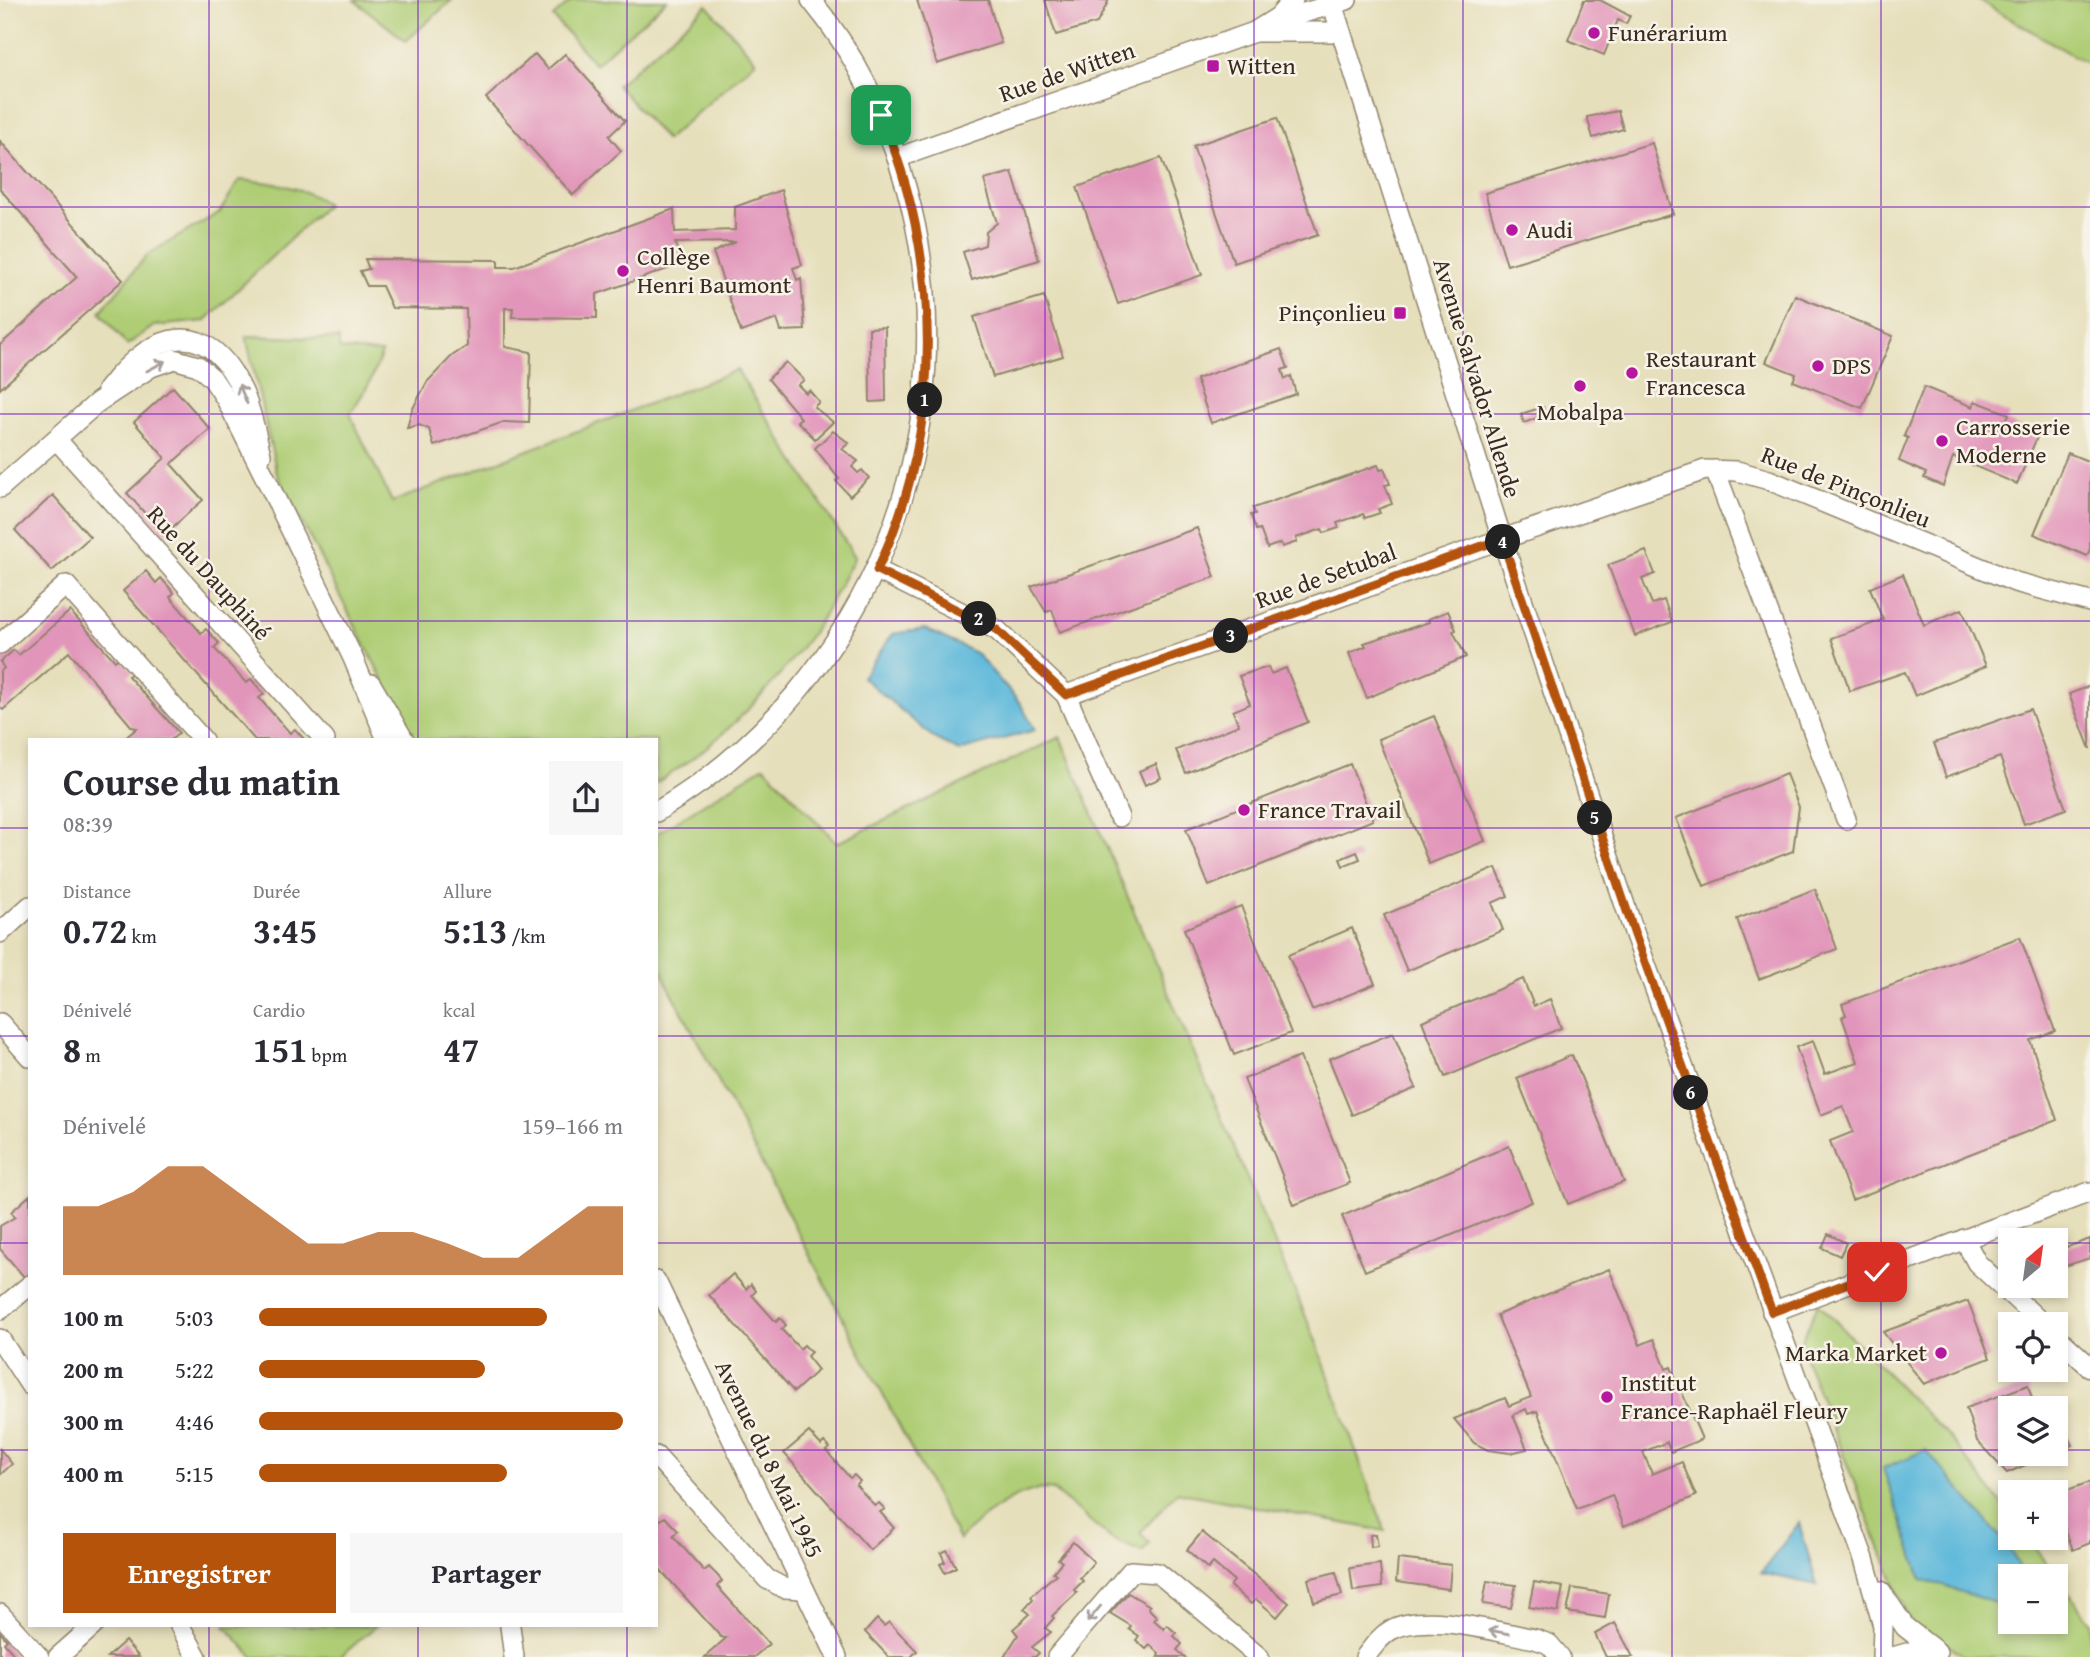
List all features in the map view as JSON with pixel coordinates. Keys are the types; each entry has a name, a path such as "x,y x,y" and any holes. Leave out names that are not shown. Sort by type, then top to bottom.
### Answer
{"street":[{"path":"658,811 720,768 780,713 826,657 877,570 896,524 912,470 923,415 928,316 920,244 897,158 862,76 811,0"},
{"name":"Rue de Witten","path":"1262,28 1293,0"},
{"name":"Rue de Witten","path":"897,158 1337,2"},
{"name":"Avenue Salvador Allende","path":"1337,2 1341,32 1502,539 1635,935 1864,1559 1884,1626 1882,1657"},
{"name":"Rue de Witten","path":"1262,28 1341,32"},
{"path":"0,488 98,402 131,361 151,346 180,339 207,347 222,356 244,394 268,483 353,658 386,738"},
{"name":"Rue du Dauphiné","path":"56,439 323,738"},
{"path":"1715,470 1846,819"},
{"name":"Rue de Pinçonlieu","path":"1502,539 1696,473 1715,470 1747,473 2015,582 2090,602"},
{"name":"Rue de Setubal","path":"1066,695 1502,539"},
{"path":"877,570 997,630 1066,695 1119,817"},
{"path":"0,644 66,585 201,738"},
{"path":"353,658 390,712 403,738"},
{"path":"0,933 28,907"},
{"path":"0,1023 28,1055"},
{"path":"1772,1312 2090,1192"},
{"path":"1964,1239 1977,1263 2030,1312"},
{"name":"Avenue du 8 Mai 1945","path":"658,1285 837,1657"},
{"path":"0,1310 28,1287"},
{"path":"0,1339 28,1382"},
{"path":"2068,1347 2090,1367"},
{"path":"658,1458 767,1579 784,1588 804,1589"},
{"name":"Avenue Salvador Allende","path":"1864,1559 1897,1618 1913,1635 1943,1655"},
{"path":"1058,1657 1131,1570 1158,1573 1259,1657"},
{"path":"0,1614 39,1657"},
{"path":"1365,1657 1380,1638 1395,1628 1430,1623 1535,1639 1549,1644 1560,1657"},
{"path":"58,1657 92,1627"},
{"path":"181,1627 197,1657"},
{"path":"510,1627 514,1657"},
{"path":"1894,1657 1914,1651 1943,1655"}],"green space":[{"path":"354,0 452,0 406,41"},
{"path":"572,0 667,0 595,64 553,17"},
{"path":"1978,0 2090,0 2090,65"},
{"path":"707,5 756,61 666,140 617,85"},
{"path":"239,180 273,183 295,189 327,204 205,321 154,326 127,345 100,312 147,255 220,212"},
{"path":"246,336 339,339 339,349 382,353 370,382 350,414 392,502 737,370 855,557 814,630 757,701 719,737 658,782 658,738 413,738 277,474"},
{"path":"1060,737 1316,1341 1385,1531 1177,1492 1140,1533 1150,1543 1142,1552 1113,1540 1053,1490 1041,1490 1028,1492 1002,1504 959,1540 666,981 658,961 658,833 764,766 837,843"},
{"path":"1818,1303 1950,1438 1998,1499 1998,1550 2037,1550 2047,1564 1998,1564 1998,1634 2068,1634 2068,1592 2090,1622 2090,1657 1966,1657 1948,1645 1929,1639 1910,1623 1800,1346"},
{"path":"226,1627 375,1627 340,1657 253,1657"}],"water":[{"path":"925,629 976,653 1020,703 1035,730 959,751 934,738 862,677 893,634"},
{"path":"1926,1450 1998,1534 1998,1550 2010,1550 2018,1564 1998,1564 1998,1604 1921,1579 1883,1468"},
{"path":"1799,1523 1817,1585 1761,1573"}],"building":[{"path":"917,0 988,0 1001,43 937,64"},
{"path":"1045,0 1108,2 1097,23 1056,35"},
{"name":"Funérarium","path":"1584,0 1600,0 1630,16 1626,24 1618,20 1604,55 1568,40"},
{"path":"535,54 548,69 565,54 625,121 609,136 621,151 573,195 486,98"},
{"path":"1618,111 1623,129 1593,138 1587,117"},
{"path":"1277,118 1318,235 1234,263 1193,146"},
{"path":"0,141 123,280 0,389 0,345 77,277 0,189"},
{"path":"1652,143 1673,214 1507,265 1485,193"},
{"path":"1161,158 1202,275 1118,304 1077,187"},
{"path":"1012,172 1039,260 972,280 963,252 985,245 986,232 997,223 984,180"},
{"path":"781,190 802,265 793,268 797,280 801,278 805,330 781,331 777,319 741,332 713,252 736,242 675,243 682,264 597,294 597,318 512,317 513,308 505,308 505,347 531,352 529,423 504,422 434,446 429,429 419,425 407,428 412,410 427,382 452,356 467,346 466,309 392,308 382,286 367,286 360,271 369,269 365,259 498,260 498,267 514,267 674,209 675,232 735,230 735,207"},
{"path":"1795,295 1893,336 1862,408 1793,381 1796,374 1766,362"},
{"path":"1044,296 1063,356 993,377 974,317"},
{"path":"885,327 886,401 870,402 869,328"},
{"path":"1281,349 1288,368 1282,370 1285,379 1291,376 1296,394 1211,423 1196,379"},
{"path":"786,362 804,380 798,385 806,393 809,390 819,402 814,407 833,422 815,439 797,421 801,418 768,379"},
{"path":"173,387 210,429 171,464 203,500 164,535 127,493 165,458 134,422"},
{"path":"1924,387 1973,407 1975,401 2009,414 2006,421 2038,435 2017,484 1953,457 1943,486 1924,478 1926,473 1899,461 1908,438 1904,436"},
{"path":"1543,407 1545,415 1524,423 1521,414"},
{"path":"833,431 849,443 842,449 858,461 852,467 858,473 862,470 869,478 850,496 836,481 839,479 815,448"},
{"path":"2068,453 2090,462 2090,549 2087,556 2034,534"},
{"path":"1378,465 1380,470 1384,469 1390,484 1385,485 1392,504 1378,509 1380,513 1365,518 1363,514 1337,523 1339,528 1324,533 1322,529 1296,538 1297,542 1282,547 1281,543 1267,548 1260,529 1256,530 1251,515 1255,514 1253,508"},
{"path":"53,495 90,537 52,571 15,530"},
{"path":"1197,528 1215,577 1060,632 1052,610 1046,612 1031,587"},
{"path":"1646,551 1655,574 1642,579 1652,604 1664,600 1672,622 1635,636 1608,565"},
{"path":"146,571 156,583 161,578 174,593 170,597 201,633 206,629 219,643 214,648 246,683 251,679 264,694 259,698 290,733 295,729 303,738 253,738 123,591"},
{"path":"1903,574 1924,625 1962,609 1986,666 1915,696 1905,672 1850,691 1831,638 1883,620 1870,588"},
{"path":"70,611 115,661 120,657 133,672 128,676 179,733 173,738 125,738 137,728 132,727 69,652 3,710 0,707 0,672 4,668 0,662 14,650 19,655"},
{"path":"1448,611 1456,630 1453,631 1466,657 1367,698 1349,653 1366,646 1364,643 1429,622 1428,619"},
{"path":"1268,667 1271,674 1286,668 1308,722 1186,773 1176,750 1239,725 1233,711 1250,704 1239,676"},
{"path":"2090,686 2090,749 2069,694"},
{"path":"2030,709 2066,809 2024,824 2000,757 1946,777 1934,743"},
{"path":"1434,716 1485,841 1429,864 1378,739"},
{"path":"1156,764 1161,778 1145,785 1139,771"},
{"path":"1350,764 1373,820 1209,886 1186,829"},
{"path":"1786,774 1799,807 1793,851 1704,886 1676,818"},
{"path":"1357,852 1360,859 1343,866 1340,859"},
{"path":"1496,868 1508,896 1492,903 1503,930 1407,971 1384,915"},
{"path":"1815,889 1837,949 1759,979 1737,919"},
{"path":"1241,906 1291,1033 1234,1055 1184,929"},
{"path":"1352,928 1375,984 1312,1010 1288,955"},
{"path":"2020,937 2055,1031 2030,1040 2057,1120 1852,1200 1830,1141 1853,1132 1843,1106 1821,1115 1796,1047 1813,1041 1825,1074 1858,1062 1842,1017 1846,1015 1842,1004"},
{"path":"1523,979 1534,1006 1550,999 1561,1028 1445,1077 1422,1021"},
{"path":"1393,1033 1416,1088 1352,1115 1329,1059"},
{"path":"1572,1055 1624,1182 1568,1204 1517,1078"},
{"path":"1300,1057 1350,1183 1294,1205 1244,1079"},
{"path":"1509,1146 1532,1202 1365,1271 1342,1216"},
{"path":"28,1197 28,1276 25,1278 0,1249 0,1226 15,1217 11,1212"},
{"path":"1828,1234 1846,1243 1840,1256 1822,1248"},
{"path":"2090,1239 2090,1258 2068,1265 2068,1247"},
{"name":"Institut France-Raphaël Fleury","path":"1609,1269 1640,1345 1654,1339 1666,1369 1671,1367 1702,1439 1671,1452 1667,1442 1643,1452 1652,1474 1682,1462 1696,1496 1624,1526 1612,1495 1577,1509 1537,1411 1528,1414 1526,1409 1513,1415 1527,1449 1510,1453 1488,1450 1474,1443 1454,1419 1505,1398 1509,1406 1531,1397 1497,1315"},
{"path":"733,1274 746,1289 751,1284 756,1291 752,1295 776,1322 780,1318 786,1325 781,1329 800,1349 804,1345 811,1352 807,1356 818,1370 794,1392 709,1295"},
{"path":"1968,1301 1990,1358 1924,1384 1883,1332"},
{"path":"2028,1385 2031,1396 1998,1396"},
{"path":"1998,1396 1998,1463 1977,1441 1966,1408"},
{"path":"809,1432 821,1445 824,1442 830,1448 826,1451 850,1478 854,1475 860,1481 856,1485 875,1506 879,1503 885,1509 880,1512 894,1528 870,1550 784,1453"},
{"path":"0,1449 12,1464 0,1475"},
{"path":"2000,1466 2023,1466 2007,1473"},
{"path":"2090,1482 2090,1543 2073,1550 2068,1537 2068,1490"},
{"path":"665,1517 678,1531 673,1536 704,1571 709,1567 717,1575 722,1581 717,1586 769,1644 754,1657 705,1657 726,1638 721,1637 658,1567 659,1521"},
{"path":"1202,1532 1289,1603 1277,1617 1256,1599 1251,1604 1230,1586 1234,1581 1213,1563 1208,1569 1187,1550"},
{"path":"1376,1534 1378,1546 1371,1547 1370,1535"},
{"path":"1073,1542 1094,1562 1080,1578 1083,1581 1074,1590 1077,1593 1052,1616 1054,1618 1045,1628 1051,1632 1032,1647 1039,1653 1035,1657 1004,1657 1018,1635 1013,1629 1030,1614 1024,1609 1033,1599 1031,1596 1056,1574 1053,1572 1062,1562 1058,1559"},
{"path":"947,1550 956,1567 945,1573 940,1564 945,1562 941,1553"},
{"path":"1398,1559 1451,1565 1449,1589 1396,1582"},
{"path":"1380,1564 1382,1587 1353,1591 1350,1568"},
{"path":"1336,1572 1342,1595 1314,1602 1308,1579"},
{"path":"1487,1581 1516,1585 1511,1608 1483,1604"},
{"path":"1534,1582 1563,1587 1558,1612 1529,1607"},
{"path":"1572,1588 1609,1594 1605,1618 1567,1612"},
{"path":"1128,1593 1150,1606 1148,1608 1157,1617 1154,1620 1164,1629 1167,1625 1176,1633 1174,1636 1182,1644 1177,1650 1185,1657 1158,1657 1159,1653 1150,1645 1146,1649 1136,1640 1139,1636 1129,1629 1131,1626 1110,1613"},
{"path":"877,1619 884,1626 889,1622 917,1651 911,1657 889,1657 865,1632"},
{"path":"1615,1623 1633,1657 1606,1657 1595,1634"},
{"path":"0,1632 7,1640 4,1643 16,1657 0,1657"},
{"path":"125,1641 139,1657 107,1657"}],"place":[{"name":"Funérarium","path":"1594,33"},
{"name":"Witten","path":"1213,66"},
{"name":"Audi","path":"1512,230"},
{"name":"Collège Henri Baumont","path":"623,271"},
{"name":"Pinçonlieu","path":"1400,313"},
{"name":"DPS","path":"1818,366"},
{"name":"Restaurant Francesca","path":"1632,373"},
{"name":"Mobalpa","path":"1580,386"},
{"name":"Carrosserie Moderne","path":"1942,441"},
{"name":"France Travail","path":"1244,810"},
{"name":"Marka Market","path":"1941,1353"},
{"name":"Institut France-Raphaël Fleury","path":"1607,1397"}],"route":[{"path":"881,115 903,177 920,244 928,316 928,356 923,415 912,470 901,510 877,570 1005,635 1066,695 1502,539 1635,935 1772,1312 1877,1272"}]}
